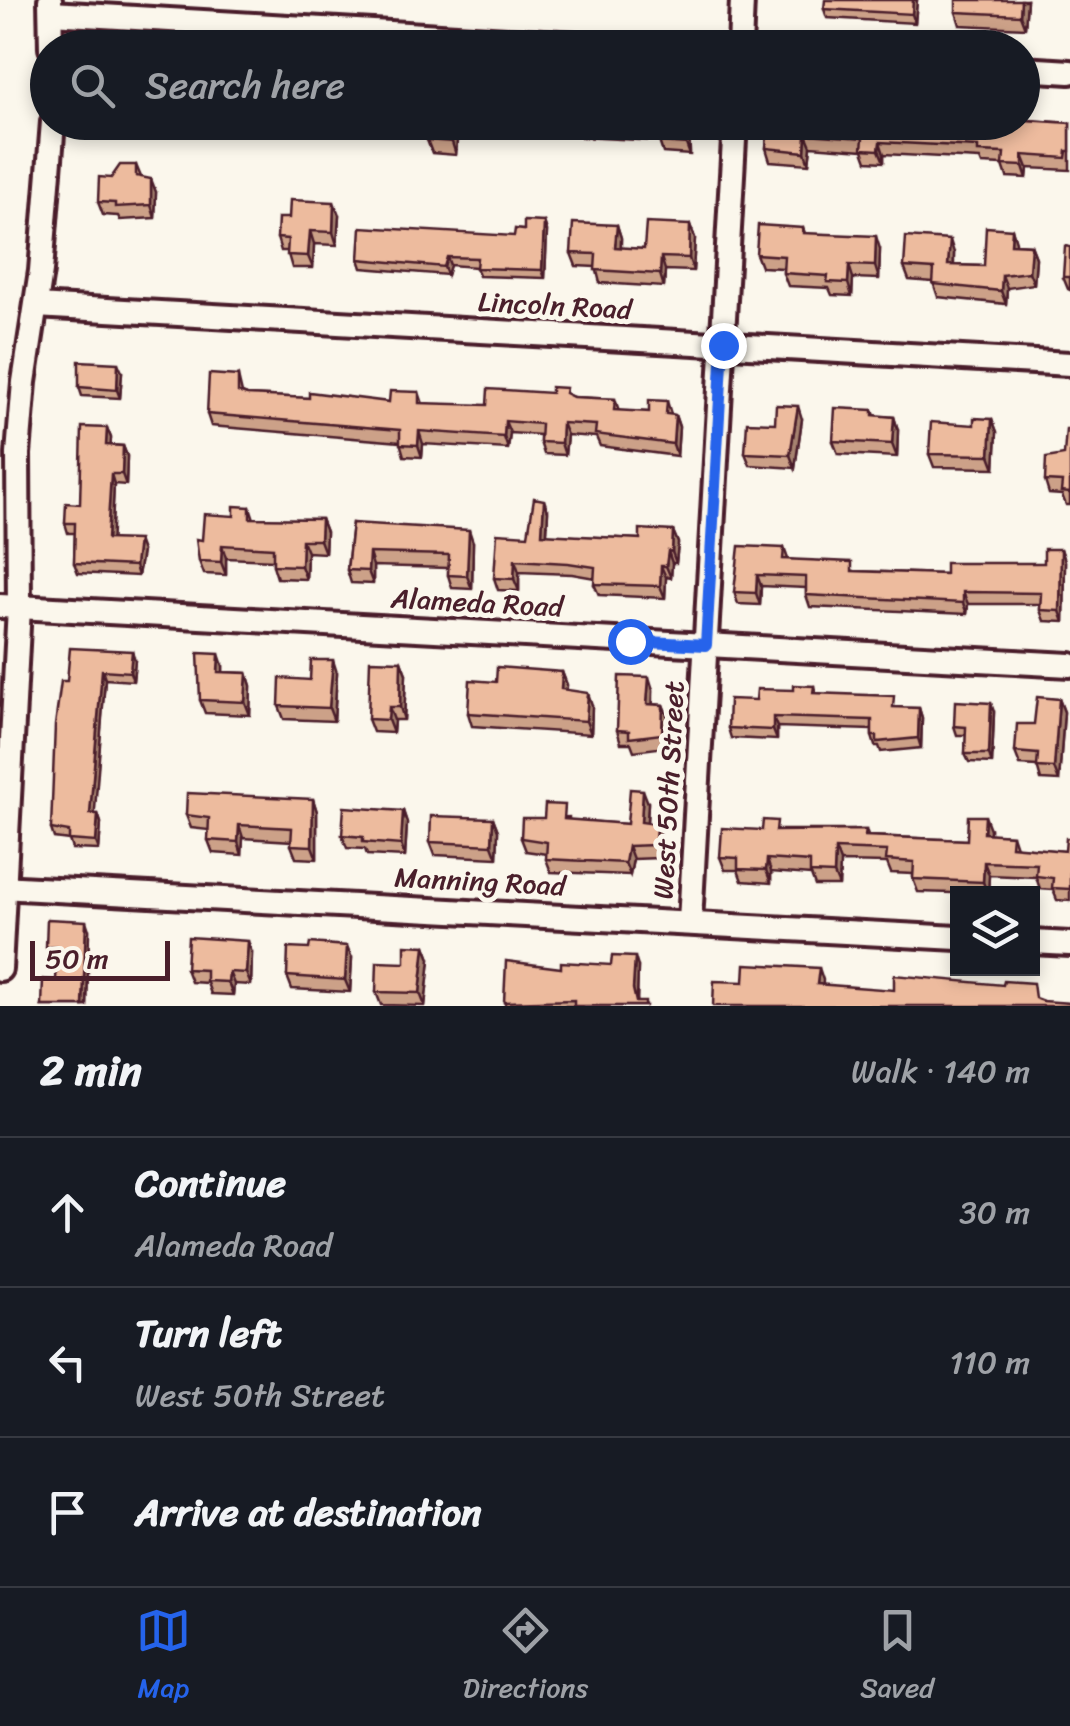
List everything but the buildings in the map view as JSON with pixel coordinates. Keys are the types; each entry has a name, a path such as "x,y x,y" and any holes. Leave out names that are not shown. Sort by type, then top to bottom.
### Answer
{"street":[{"path":"741,30 742,0"},
{"path":"50,6 389,30"},
{"path":"1040,70 1070,72"},
{"path":"0,969 9,606 18,454 50,140"},
{"name":"West 50th Street","path":"690,922 734,140"},
{"name":"Lincoln Road","path":"36,306 1070,364"},
{"name":"Alameda Road","path":"9,606 1070,665"},
{"name":"Manning Road","path":"2,886 950,938"},
{"path":"1040,942 1070,944"}],"route":[{"path":"630,641 706,645 723,345"}]}
